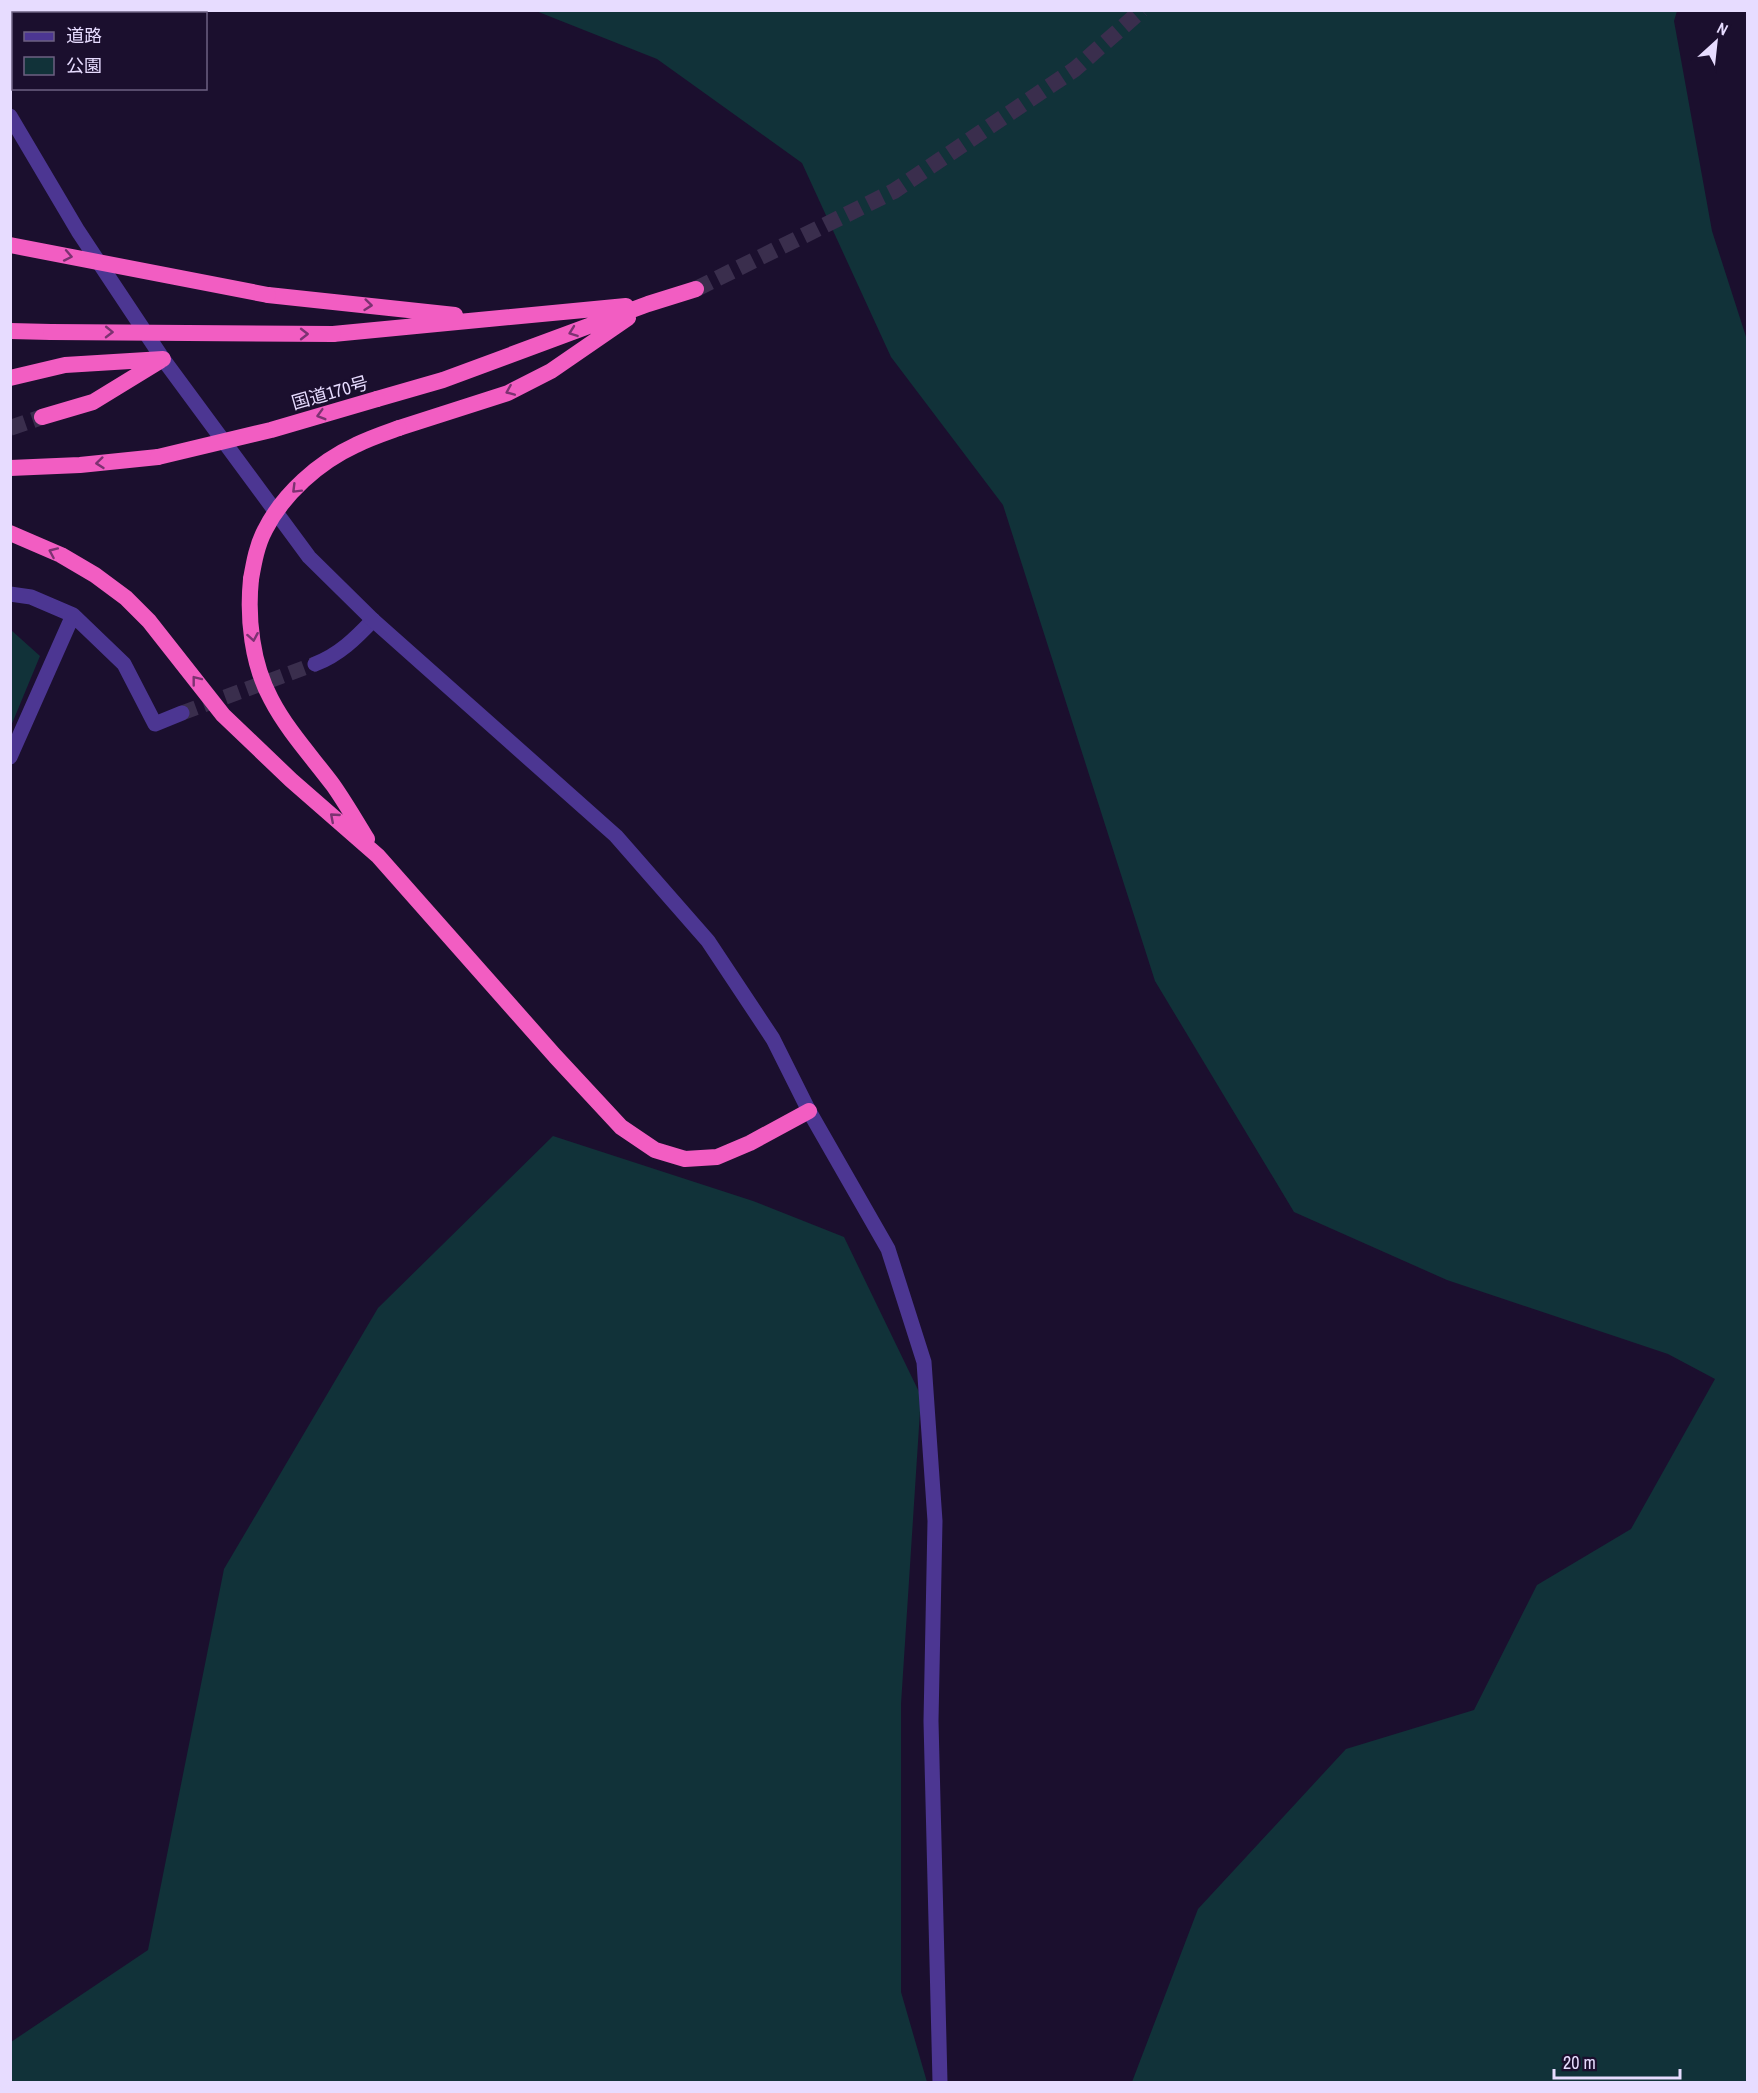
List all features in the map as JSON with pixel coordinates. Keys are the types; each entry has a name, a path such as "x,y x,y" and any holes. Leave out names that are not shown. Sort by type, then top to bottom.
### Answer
{"highway":[{"path":"10,245 268,295 492,318"},
{"name":"国道170号","path":"10,468 81,465 158,457 271,430 443,380 648,304 696,289"},
{"path":"378,856 335,787 271,699 259,669 248,605 256,552 265,530 278,509 294,490 316,470 354,446 399,428 508,393 551,371 648,304"},
{"name":"国道170号","path":"10,331 333,334 648,304"},
{"path":"10,378 64,365 164,359"},
{"path":"42,417 93,402 164,359"},
{"path":"10,533 61,555 95,575 126,598 149,621 223,715 276,766 378,856 547,1048 621,1127 655,1150 685,1159 717,1157 750,1143 809,1111"}],"street":[{"path":"10,116 78,231 164,359 309,556 373,620 616,836 708,940 773,1038 809,1111 888,1249 924,1362 935,1521 931,1720 940,2082"},
{"path":"10,594 31,597 73,615 124,664 155,724 182,713"},
{"path":"10,757 73,615"},
{"path":"315,664 329,659 353,641 373,620"}],"green space":[{"path":"11,10 103,10 97,12 12,12 11,29"},
{"path":"536,11 1677,11 1674,21 1712,231 1748,343 1747,2082 1132,2082 1198,1909 1346,1749 1474,1710 1537,1585 1631,1529 1715,1379 1668,1354 1447,1280 1294,1212 1155,981 1003,505 891,357 802,163 657,59"},
{"path":"11,630 40,656 11,726"},
{"path":"553,1136 753,1201 844,1237 921,1396 901,1704 901,1992 927,2082 11,2082 11,2042 148,1950 224,1569 378,1308"}],"tunnel":[{"path":"696,289 894,191 1075,69 1142,10"},
{"path":"10,428 42,417"},
{"path":"182,713 315,664"}]}
